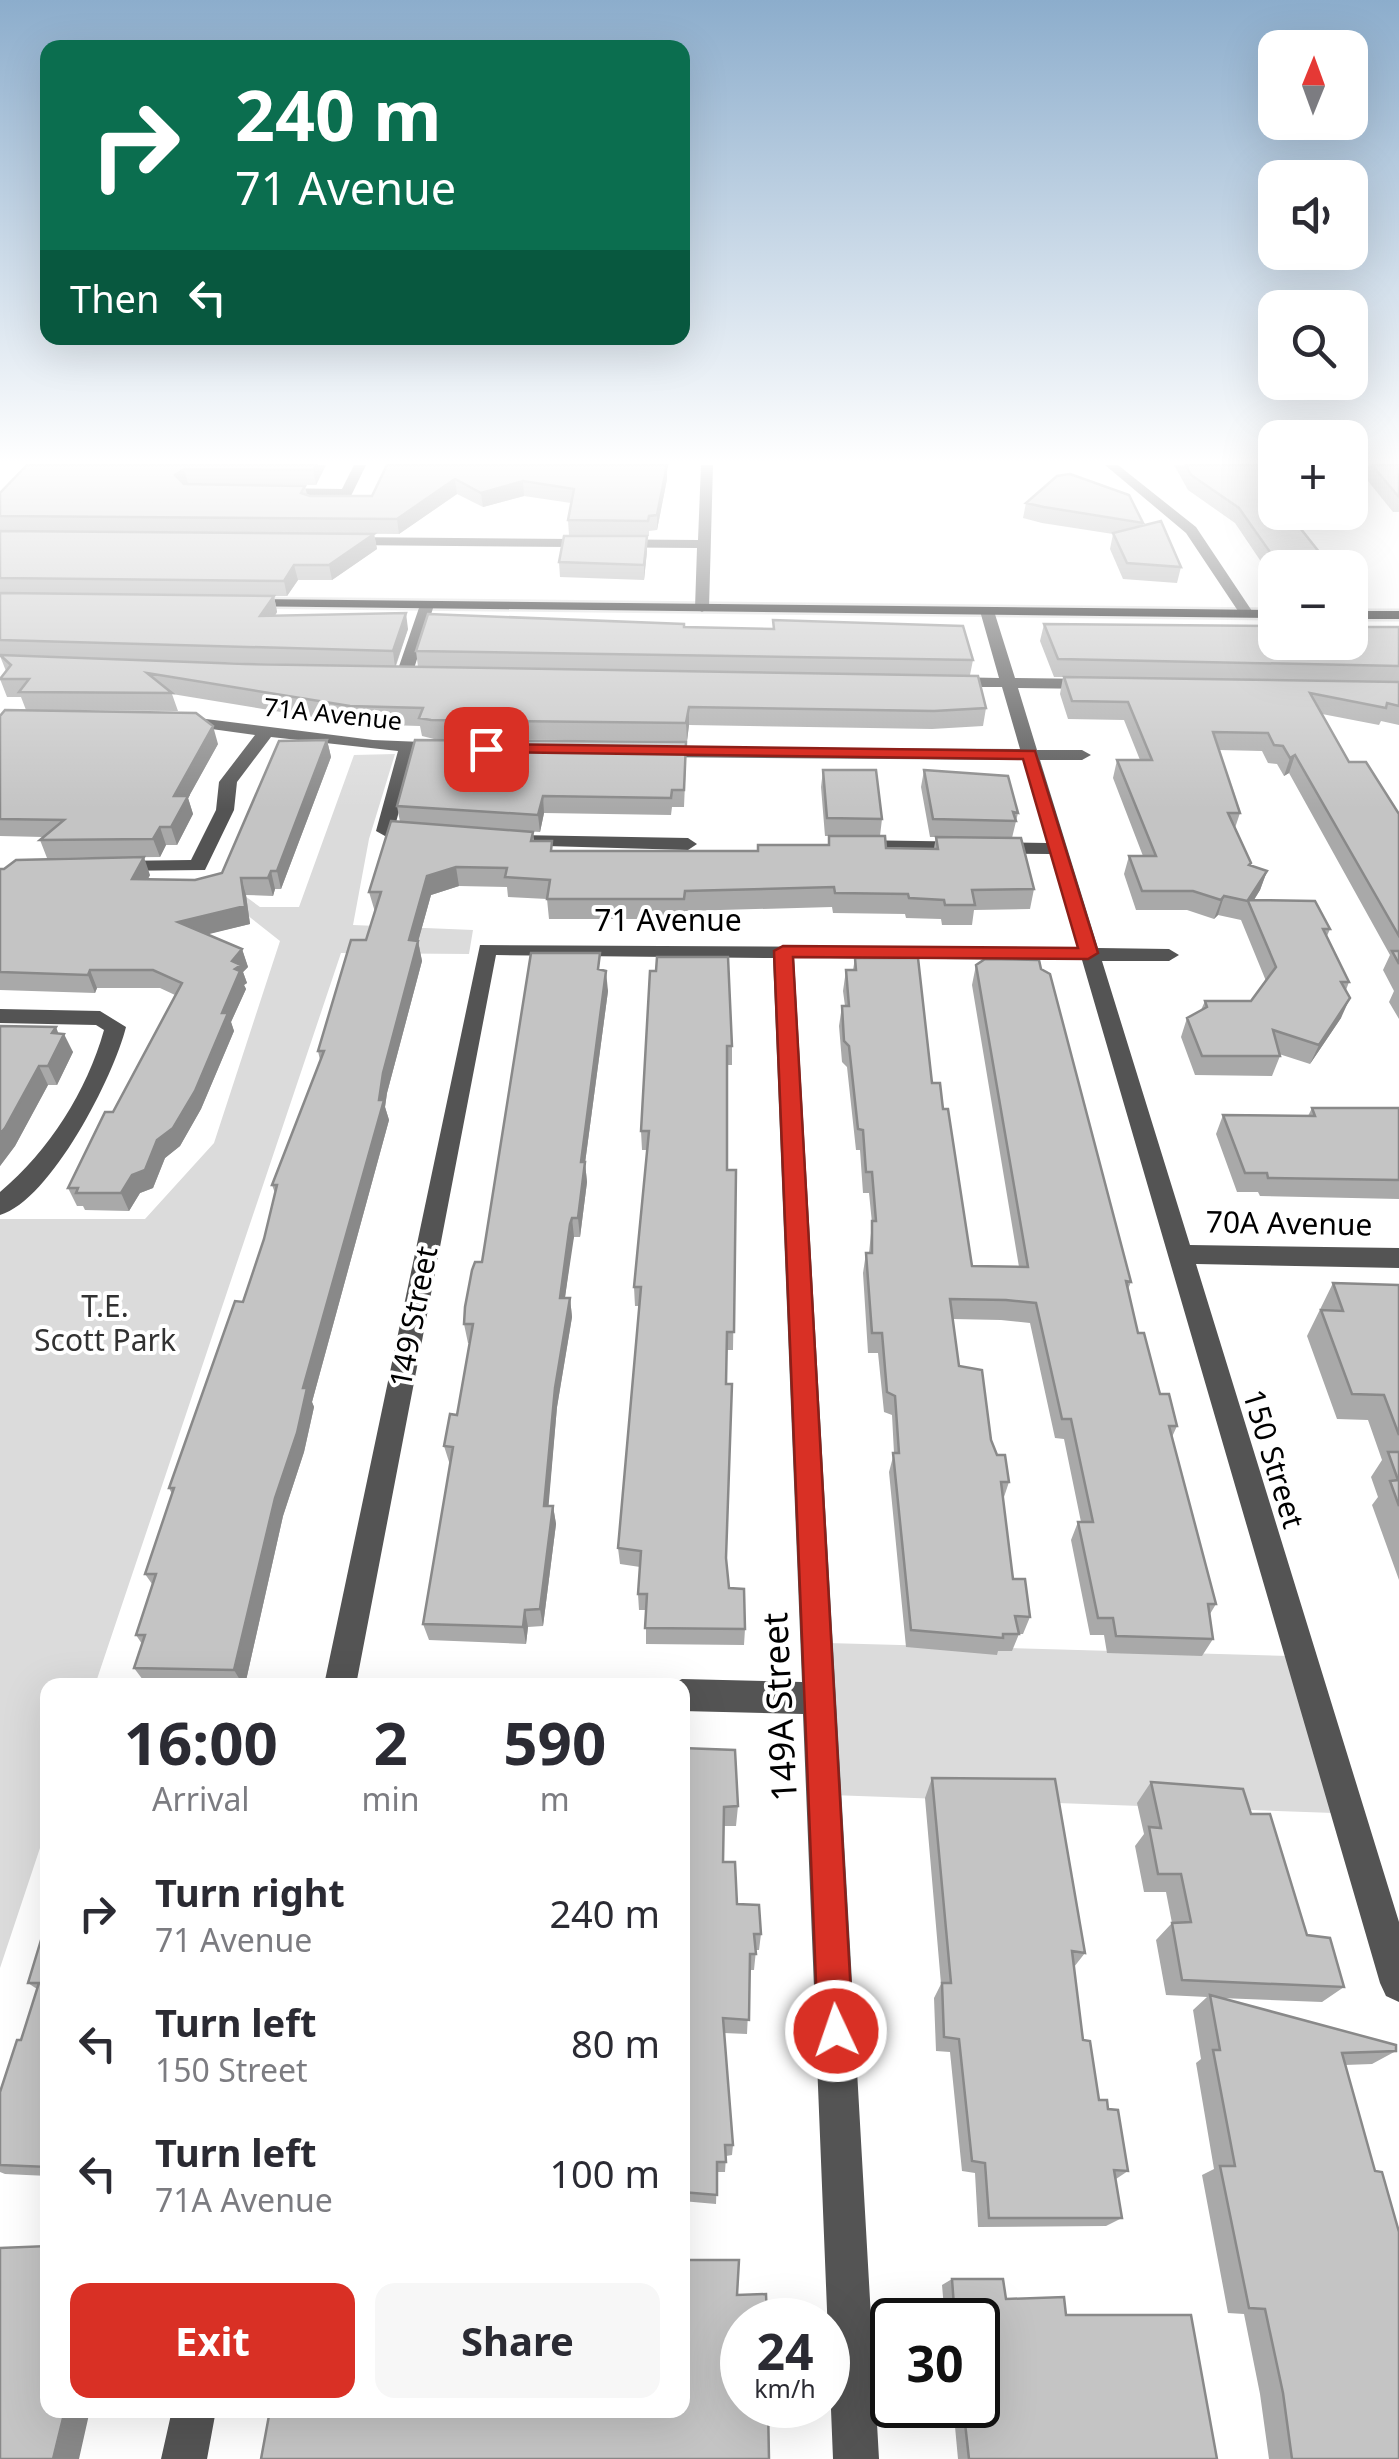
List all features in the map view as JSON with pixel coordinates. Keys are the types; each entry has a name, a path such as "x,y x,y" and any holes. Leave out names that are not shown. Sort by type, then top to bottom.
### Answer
{"main road":[{"path":"233,603 1258,614"},
{"path":"1368,615 1399,615"}],"street":[{"path":"702,608 703,580"},
{"path":"1225,580 1247,614"},
{"path":"404,675 427,604"},
{"name":"150 Street","path":"986,611 1399,1984"},
{"path":"385,675 424,675"},
{"path":"930,682 1117,684"},
{"name":"71A Avenue","path":"157,719 196,720 265,734 466,748"},
{"path":"99,867 198,866 225,810 228,782 265,734"},
{"path":"408,746 386,831 437,835"},
{"path":"623,752 1082,755"},
{"path":"506,841 688,844"},
{"path":"827,846 1057,849"},
{"name":"71 Avenue","path":"487,950 1088,953"},
{"name":"149 Street","path":"341,1678 487,950"},
{"name":"149A Street","path":"783,951 856,2459"},
{"path":"1088,953 1169,955"},
{"path":"0,1016 100,1018 115,1027 112,1046 77,1114 22,1190 0,1206"},
{"name":"70A Avenue","path":"1178,1254 1399,1258"},
{"path":"690,1694 820,1698"},
{"path":"184,2459 192,2418"}],"green space":[{"name":"T.E. Scott Park","path":"395,754 369,839 353,925 473,930 469,954 341,953 97,1678 40,1678 40,1848 0,1968 0,1219 145,1219 214,1143 280,941 205,882 216,875 260,907 299,907 354,755"},
{"path":"827,1643 1290,1656 1334,1813 831,1795"}],"building":[{"path":"166,580 285,580 284,581"},
{"path":"0,593 274,596 260,616 406,613 393,651 0,640"},
{"path":"428,614 684,627 774,629 773,620 963,626 973,660 416,651"},
{"path":"1044,624 1258,626 1258,660 1368,660 1368,627 1399,627 1399,666 1058,659"},
{"path":"0,655 245,664 978,676 986,708 934,711 689,707 686,723 431,720 419,718 423,708 350,706 147,673 172,693 19,692 29,679 0,679 11,665"},
{"path":"1064,677 1399,682 1399,706 1387,703 1386,708 1310,693 1349,762 1366,762 1399,814 1399,936 1295,755 1290,758 1283,746 1274,745 1268,733 1213,732 1240,813 1228,813 1249,865 1267,871 1248,900 1315,901 1330,929 1323,929 1349,982 1341,982 1350,998 1319,1045 1273,1030 1280,1056 1202,1056 1187,1018 1207,1007 1205,1001 1251,1001 1276,967 1248,901 1224,896 1221,900 1193,891 1142,891 1129,856 1156,856 1117,760 1152,760 1128,702 1072,701"},
{"path":"5,710 196,713 213,726 174,796 188,796 171,827 160,827 153,839 40,840 64,820 0,819 0,716"},
{"path":"327,740 277,871 271,871 268,878 241,878 245,906 178,922 242,949 232,961 241,965 235,969 240,971 222,1013 228,1013 195,1091 173,1128 157,1140 145,1170 132,1175 121,1193 76,1193 78,1188 68,1188 105,1112 113,1112 182,983 153,970 90,970 88,975 0,972 0,869 16,860 144,857 132,879 195,880 222,873 279,741"},
{"path":"415,740 686,742 684,790 672,790 671,798 543,796 538,815 397,806"},
{"path":"823,770 876,770 882,819 827,818"},
{"path":"924,770 1008,776 1018,813 1013,812 1016,821 933,819"},
{"path":"391,821 533,832 531,841 552,841 551,851 758,851 758,845 829,845 829,836 885,836 886,848 938,849 936,837 1021,838 1034,889 972,890 975,905 945,905 944,900 909,898 908,894 835,893 834,887 685,891 684,899 547,899 550,880 505,877 507,868 456,867 427,876 409,940 418,941 383,1073 379,1100 384,1100 303,1388 307,1388 297,1433 275,1498 234,1670 134,1668 145,1635 136,1635 156,1574 145,1574 174,1488 169,1488 235,1301 243,1302 264,1239 277,1185 272,1185 324,1051 318,1051 351,940 366,940 381,892 369,892"},
{"path":"531,953 600,953 598,969 606,971 581,1162 585,1162 578,1218 572,1218 570,1224 560,1298 570,1298 555,1388 544,1506 553,1506 540,1609 525,1610 523,1627 423,1624 453,1447 444,1446 450,1414 457,1415 473,1324 464,1324 465,1307 475,1262 482,1262"},
{"path":"657,957 728,957 732,1046 727,1046 727,1170 736,1170 734,1332 727,1332 726,1384 732,1384 726,1558 729,1588 744,1589 745,1629 645,1628 647,1594 638,1594 641,1551 618,1548 641,1287 634,1287 649,1131 641,1131 650,971 656,971"},
{"path":"855,958 918,958 932,1083 940,1083 943,1109 948,1109 972,1266 1028,1267 976,965 985,959 1039,960 1041,969 1050,974 1131,1282 1126,1281 1138,1333 1144,1333 1160,1394 1169,1394 1177,1426 1169,1426 1216,1604 1208,1604 1213,1639 1116,1636 1113,1618 1098,1618 1078,1522 1093,1522 1071,1419 1062,1419 1036,1303 1006,1300 950,1299 959,1366 982,1370 991,1440 997,1455 1005,1455 1009,1482 1001,1482 1013,1579 1025,1579 1030,1617 1015,1616 1019,1634 1003,1634 1003,1638 911,1630 893,1453 899,1453 895,1396 887,1392 882,1333 872,1333 866,1253 872,1253 872,1221 876,1221 872,1172 866,1172 849,1046 844,1041 842,1006 849,1006 846,970 856,970"},
{"path":"0,1026 56,1027 52,1033 64,1034 48,1066 39,1066 0,1134"},
{"path":"1312,1108 1399,1108 1399,1180 1268,1178 1267,1173 1245,1173 1223,1115 1315,1116"},
{"path":"1333,1283 1399,1285 1399,1435 1384,1395 1352,1394 1321,1310 1343,1311"},
{"path":"1388,1452 1399,1452 1399,1506 1390,1481 1398,1480"},
{"path":"690,1748 735,1750 738,1806 724,1807 723,1862 735,1862 737,1904 759,1905 761,1934 754,1934 756,1954 750,1954 749,2020 723,2018 733,2145 725,2145 726,2162 717,2162 717,2195 690,2193"},
{"path":"932,1778 1055,1779 1085,1953 1072,1951 1083,2040 1090,2041 1099,2100 1107,2100 1108,2109 1118,2110 1128,2171 1114,2170 1122,2218 989,2218 985,2163 972,2161 959,2039 944,2037 942,1983 951,1983"},
{"path":"1151,1782 1243,1789 1251,1814 1270,1814 1307,1935 1330,1938 1344,1987 1182,1980 1172,1923 1191,1922 1181,1874 1158,1874 1149,1827 1161,1828"},
{"path":"40,1943 40,2167 0,2165 0,2092 39,1983 28,1983"},
{"path":"1210,1995 1396,2045 1396,2051 1342,2053 1375,2171 1382,2172 1399,2232 1399,2459 1292,2459 1265,2309 1249,2308 1220,2166 1235,2166 1213,2050 1220,2050"},
{"path":"40,2246 40,2418 63,2418 53,2459 0,2459 0,2248"},
{"path":"690,2260 739,2260 737,2295 766,2294 766,2298 720,2298 720,2428 768,2428 769,2459 261,2459 269,2418 690,2418"},
{"path":"952,2279 1003,2279 1006,2299 1064,2297 1066,2315 1191,2315 1217,2459 969,2459 966,2428 1000,2428 1000,2298 953,2298"}],"route":[{"path":"486,749 996,757 1030,754 1088,953 783,951 836,2031"}]}
